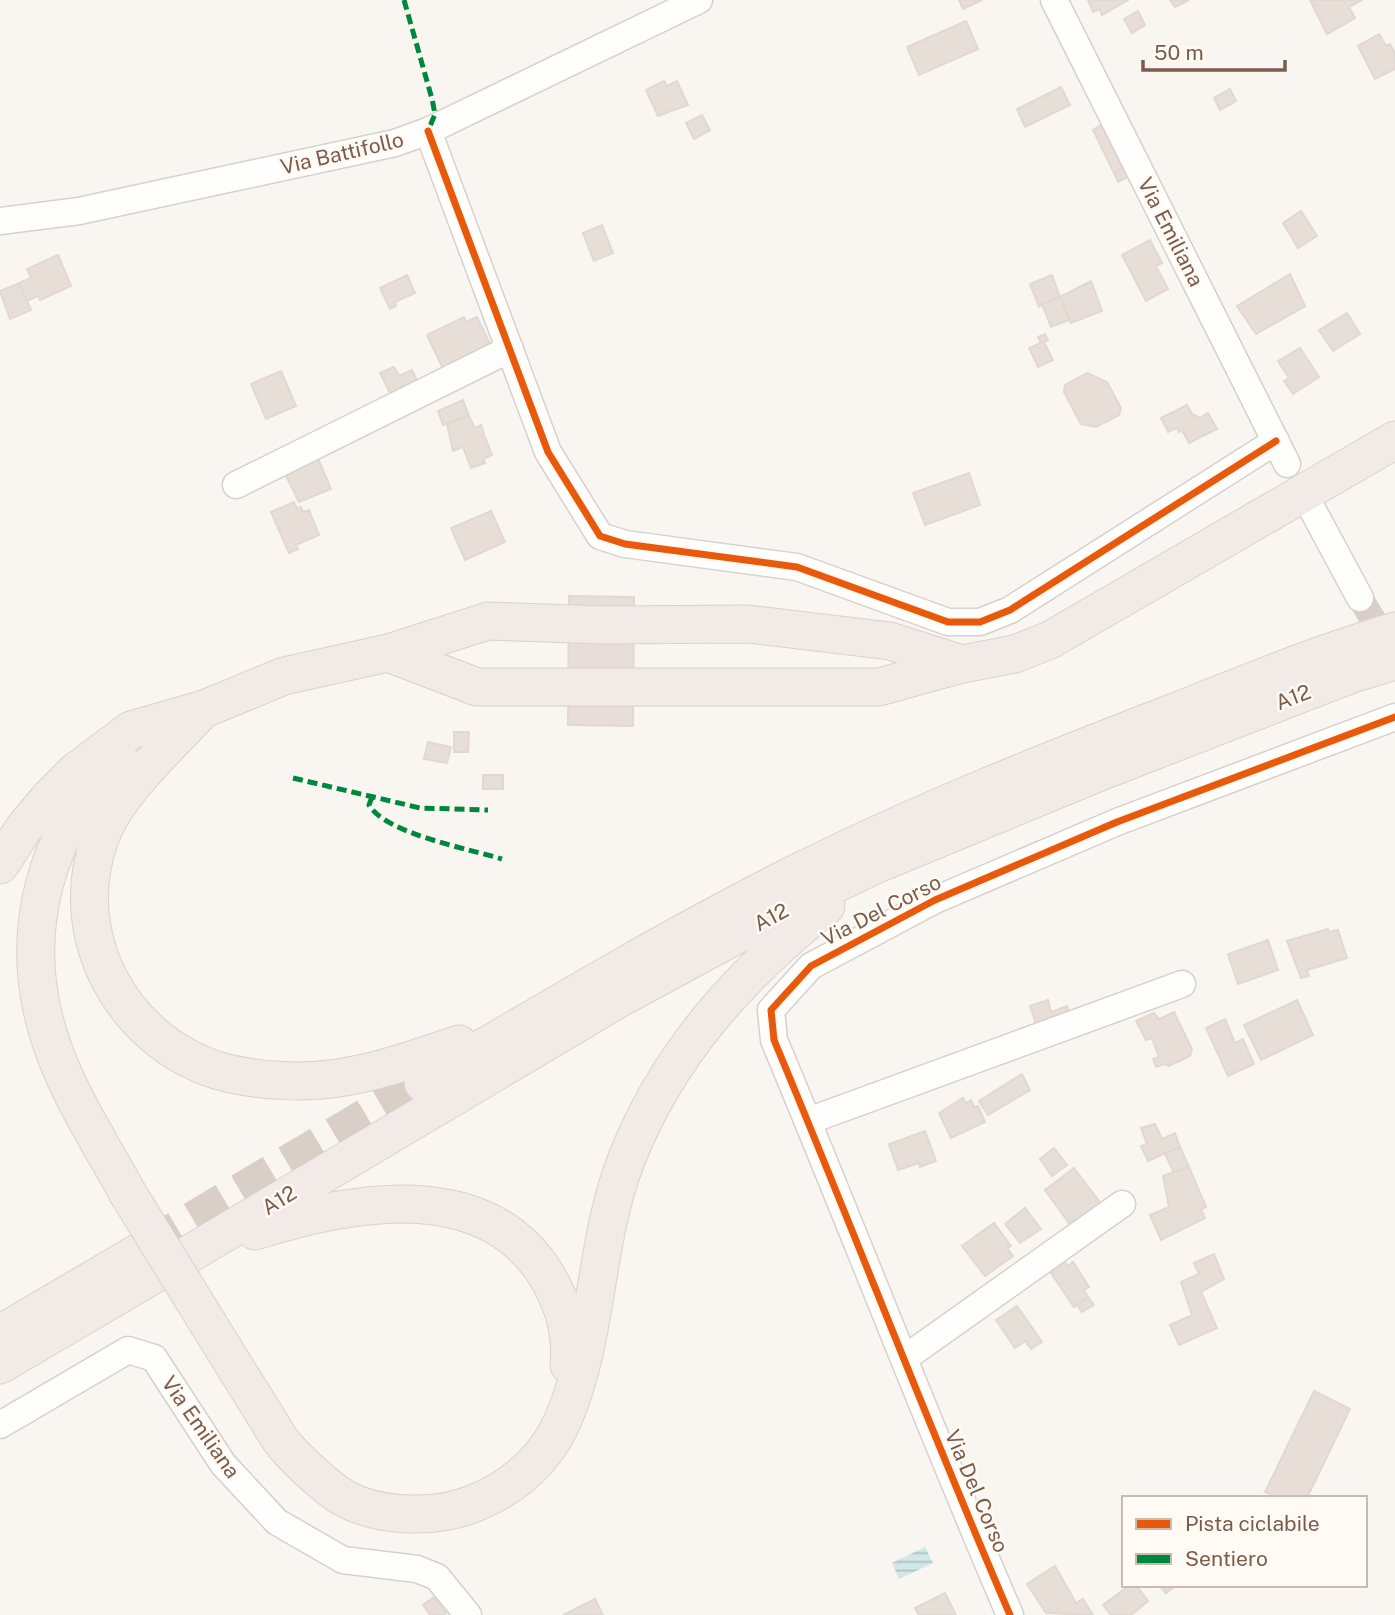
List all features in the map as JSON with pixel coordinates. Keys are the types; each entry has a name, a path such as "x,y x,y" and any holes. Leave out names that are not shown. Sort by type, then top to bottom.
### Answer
{"highway":[{"path":"388,653 477,687 879,687 962,664 1015,654 1074,628 1395,440"},
{"path":"875,865 779,944 716,1009 657,1094 627,1158 606,1224 582,1367 564,1417 546,1451 504,1491 458,1510 402,1516 344,1498 286,1448 127,1192 68,1081 47,1030 38,989 35,953 37,918 56,850 89,793 142,743 204,709 284,676 388,653 488,621 603,625 748,624 890,641 962,664"},
{"name":"A12","path":"423,1083 532,1019 780,882 865,841 1087,746 1338,648 1395,631"},
{"name":"A12","path":"0,1366 172,1256 620,998 790,906 875,865 1100,772 1352,674 1395,661"},
{"path":"204,709 116,806 99,841 92,874 89,909 94,942 105,975 123,1005 150,1033 181,1054 216,1070 260,1079 302,1081 340,1078 385,1068 532,1019"},
{"path":"0,865 24,828 49,798 105,748 131,730 204,709"},
{"path":"172,1256 300,1217 368,1204 424,1204 477,1215 519,1243 541,1267 563,1304 571,1347 564,1417"},
{"name":"A12","path":"0,1334 172,1256"}],"street":[{"name":"Via Battifollo","path":"0,221 105,205 395,142 428,131 699,0"},
{"name":"Via Emiliana","path":"510,349 548,452 600,536 625,544 797,567 948,622 980,622 1010,610 1281,452 1054,0"},
{"path":"236,485 510,349 428,131"},
{"path":"1310,505 1360,598"},
{"name":"Via Del Corso","path":"1010,1615 947,1469 905,1357 775,1040 771,1010 811,966 934,900 1093,833 1395,718"},
{"path":"808,1121 1182,984"},
{"path":"905,1357 1122,1204"},
{"name":"Via Emiliana","path":"0,1425 128,1350 153,1358 223,1464 276,1522 343,1560 417,1569 437,1577 468,1615"}],"water":[{"path":"925,1547 933,1563 899,1579 892,1563"}],"building":[{"path":"959,0 982,0 963,9"},
{"path":"1088,0 1128,0 1102,15 1100,9 1093,12"},
{"path":"1170,0 1189,0 1175,7"},
{"path":"1310,0 1362,0 1349,7 1355,18 1327,34"},
{"path":"1138,11 1145,25 1132,33 1124,19"},
{"path":"966,21 978,49 919,75 907,47"},
{"path":"1379,34 1386,46 1390,44 1395,53 1395,69 1375,79 1358,46"},
{"path":"664,81 667,86 677,81 688,105 658,116 646,90"},
{"path":"1061,87 1070,105 1025,127 1017,109"},
{"path":"1230,89 1236,101 1220,110 1214,98"},
{"path":"702,115 710,130 694,139 686,123"},
{"path":"1106,122 1128,166 1114,173 1093,130"},
{"path":"1128,166 1132,175 1118,182 1114,173"},
{"path":"1301,211 1317,236 1298,248 1283,223"},
{"path":"602,225 613,253 594,261 583,233"},
{"path":"1150,240 1162,263 1156,266 1168,289 1146,301 1122,255"},
{"path":"58,255 71,286 40,300 38,296 27,301 19,283 31,278 27,269"},
{"path":"1290,274 1305,306 1256,334 1237,306"},
{"path":"407,275 415,293 395,302 396,306 390,309 380,288"},
{"path":"1052,275 1060,297 1039,307 1030,284"},
{"path":"1091,281 1102,311 1071,323 1060,297"},
{"path":"19,283 31,310 10,319 0,291"},
{"path":"1060,297 1069,320 1051,327 1042,304"},
{"path":"1347,313 1360,334 1333,351 1319,330"},
{"path":"464,317 466,322 477,317 491,346 443,369 427,335"},
{"path":"1045,334 1048,340 1044,342 1053,360 1038,367 1029,348 1041,343 1038,337"},
{"path":"1300,348 1319,377 1293,394 1284,381 1289,378 1278,361"},
{"path":"394,367 399,376 412,370 418,382 391,395 380,373"},
{"path":"281,371 296,406 266,419 251,384"},
{"path":"1087,373 1107,382 1121,408 1119,415 1096,427 1081,424 1064,392 1065,385"},
{"path":"463,400 469,416 443,425 438,411"},
{"path":"1187,405 1192,414 1200,418 1208,413 1217,429 1189,443 1182,430 1179,432 1177,428 1168,432 1161,418"},
{"path":"469,416 475,428 481,425 484,434 480,436 485,437 492,455 483,459 485,463 471,468 463,447 453,451 447,424"},
{"path":"317,456 331,489 299,502 284,472"},
{"path":"969,473 980,505 925,525 913,493"},
{"path":"294,502 297,509 301,507 303,512 309,510 319,535 296,545 298,549 289,553 271,512"},
{"path":"491,511 505,542 465,560 451,528"},
{"path":"569,596 634,597 633,726 568,725"},
{"path":"454,732 469,732 468,752 454,752"},
{"path":"428,742 451,747 447,763 424,759"},
{"path":"483,775 503,775 503,789 483,789"},
{"path":"1328,929 1329,932 1338,930 1347,958 1307,970 1309,976 1301,978 1287,941"},
{"path":"1268,940 1278,970 1238,984 1228,954"},
{"path":"1048,1000 1051,1012 1067,1006 1071,1021 1037,1027 1030,1006"},
{"path":"1297,1000 1313,1035 1261,1060 1244,1025"},
{"path":"1174,1012 1192,1049 1190,1056 1169,1066 1165,1064 1156,1067 1153,1059 1159,1057 1152,1038 1146,1040 1136,1021 1154,1013 1159,1019"},
{"path":"1225,1019 1235,1043 1243,1039 1254,1064 1228,1076 1206,1028"},
{"path":"1022,1074 1030,1090 988,1115 979,1101"},
{"path":"963,1098 966,1103 971,1100 974,1107 978,1106 985,1122 951,1138 939,1113"},
{"path":"1155,1124 1162,1139 1175,1133 1180,1147 1148,1161 1141,1146 1147,1144 1141,1128"},
{"path":"925,1131 936,1161 920,1167 919,1163 898,1170 889,1144"},
{"path":"1180,1147 1189,1167 1174,1173 1165,1154"},
{"path":"1054,1148 1067,1165 1052,1176 1040,1159"},
{"path":"1189,1167 1206,1207 1201,1209 1205,1218 1161,1240 1150,1215 1169,1207 1163,1176"},
{"path":"1074,1168 1102,1205 1079,1229 1073,1220 1069,1223 1045,1190"},
{"path":"1025,1208 1041,1229 1020,1243 1005,1224"},
{"path":"994,1223 1011,1246 1007,1248 1013,1256 985,1276 962,1246"},
{"path":"1214,1254 1224,1279 1201,1292 1217,1328 1179,1345 1170,1325 1192,1315 1181,1282 1199,1274 1194,1263"},
{"path":"1062,1258 1068,1266 1073,1262 1089,1287 1084,1290 1088,1297 1074,1307 1047,1267"},
{"path":"1088,1297 1094,1305 1082,1312 1077,1305"},
{"path":"1017,1306 1042,1342 1031,1349 1025,1341 1015,1348 996,1320"},
{"path":"1314,1391 1350,1409 1308,1496 1274,1496 1265,1492"},
{"path":"1055,1566 1076,1603 1083,1599 1093,1615 1046,1613 1027,1584"},
{"path":"1127,1587 1138,1587 1148,1601 1131,1615 1111,1615 1103,1605"},
{"path":"1161,1587 1174,1587 1166,1593"},
{"path":"945,1593 956,1615 919,1615 915,1608"},
{"path":"434,1597 446,1613 444,1615 430,1615 423,1605"},
{"path":"595,1599 603,1615 563,1615"}],"tunnel":[{"path":"1360,598 1391,649"},
{"path":"146,1248 423,1083"}],"marked path":[{"path":"404,0 435,114 428,131"},
{"path":"293,778 420,808 488,810"},
{"path":"372,797 369,805 392,824 430,839 502,859"}],"cycle path":[{"path":"428,131 548,452 600,536 625,544 797,567 948,622 980,622 1010,610 1276,441"},
{"path":"1010,1615 774,1040 771,1010 811,966 935,900 1117,822 1395,717"}]}
